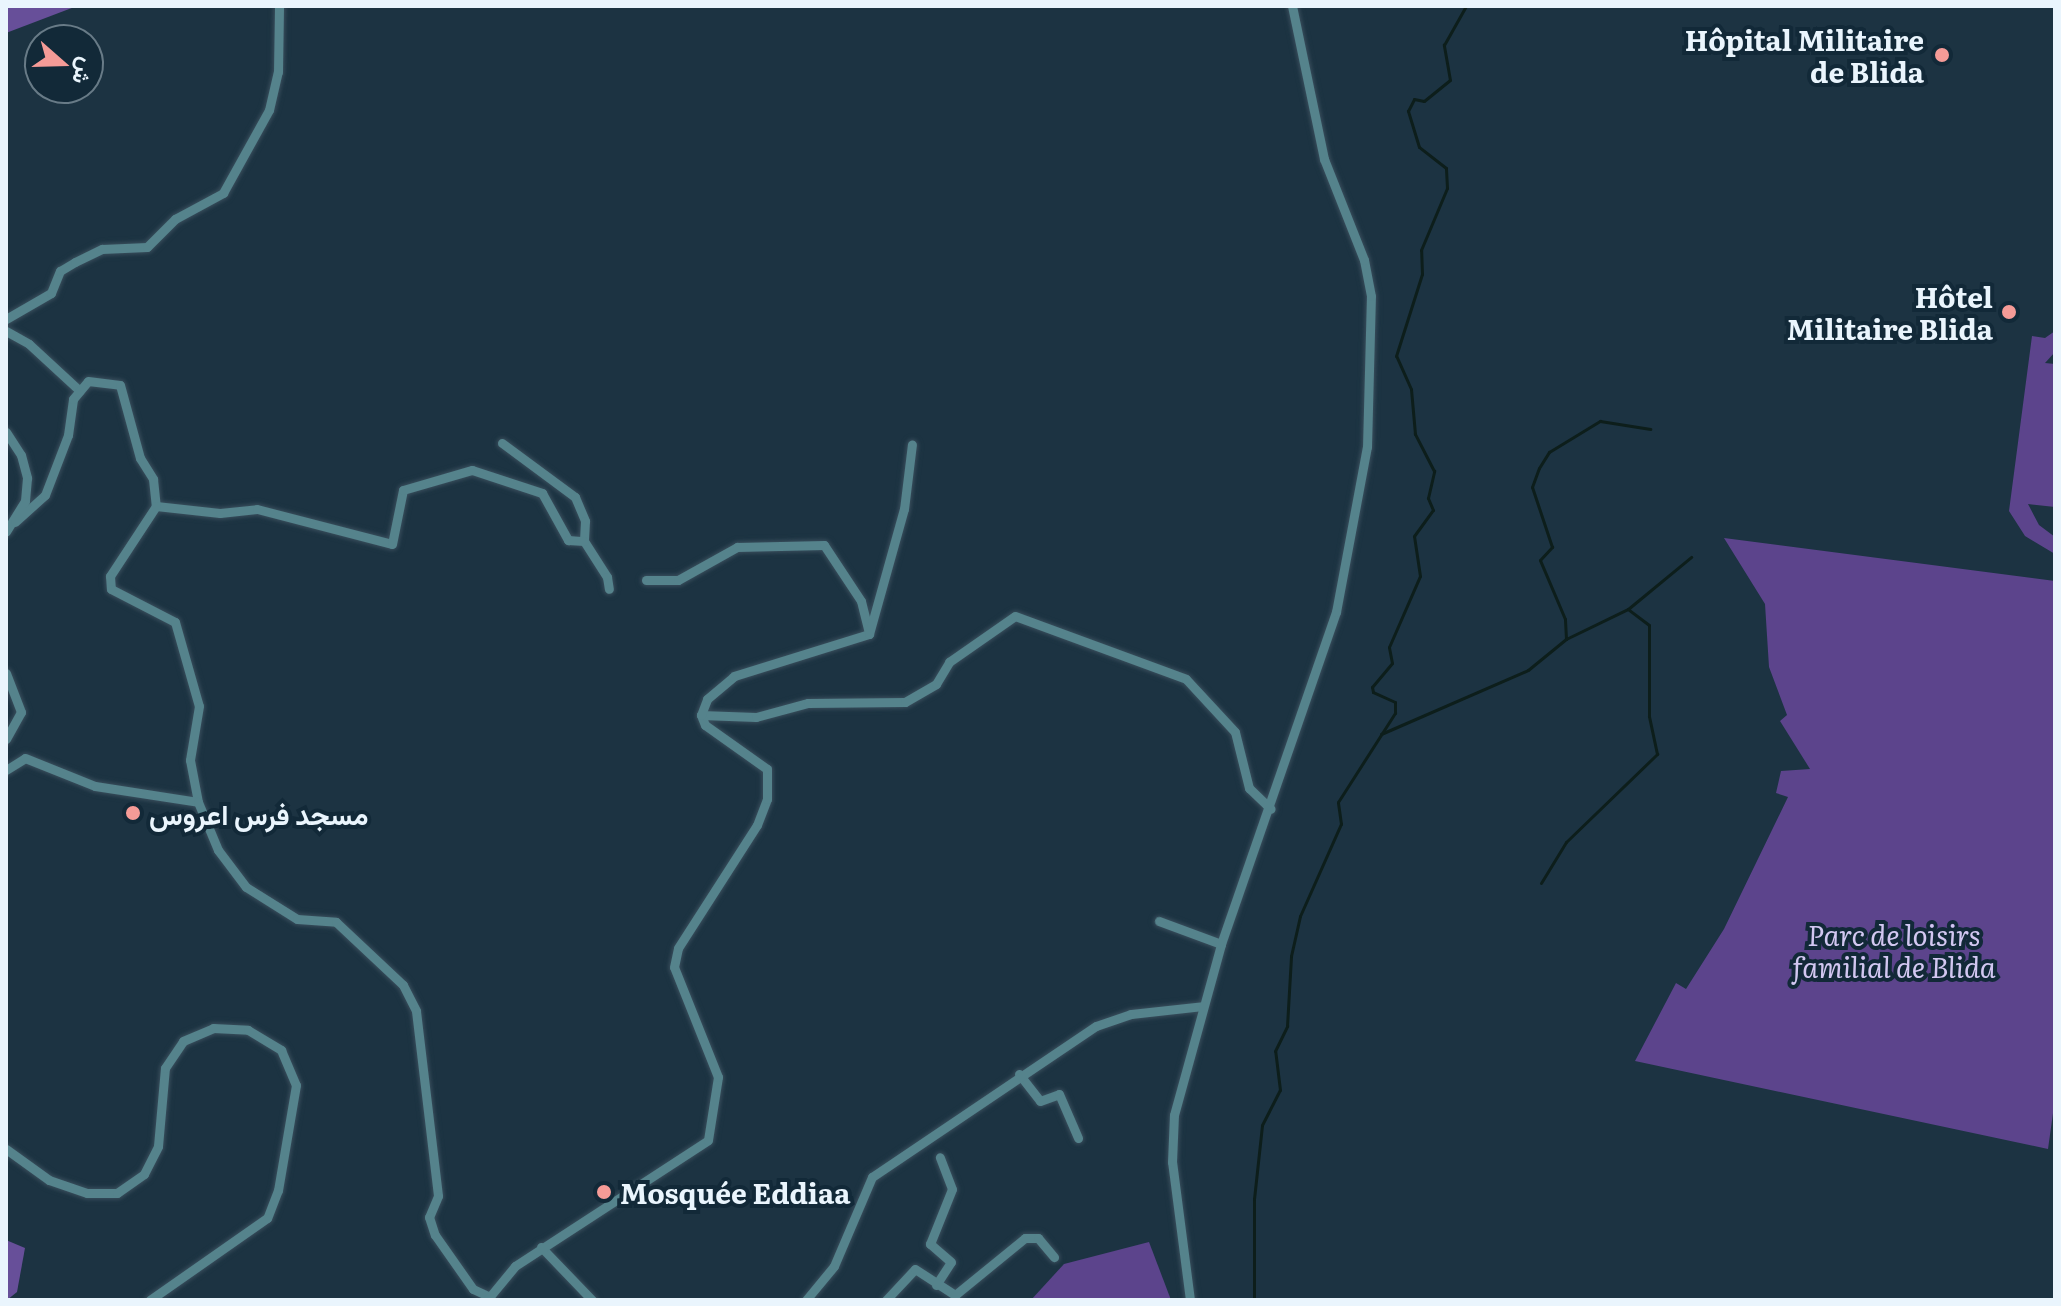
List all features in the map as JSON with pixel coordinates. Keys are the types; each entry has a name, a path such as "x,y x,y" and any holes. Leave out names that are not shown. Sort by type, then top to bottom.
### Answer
{"street":[{"path":"6,319 51,293 60,271 75,262 102,249 147,247 175,219 223,193 269,110 278,72 279,6"},
{"path":"1190,1300 1172,1162 1174,1115 1221,944 1271,809 1336,612 1369,410 1371,296 1364,260 1324,159 1292,6"},
{"path":"6,331 29,344 80,391"},
{"path":"6,532 45,495 68,435 73,399 88,381 120,385 140,458 153,479 156,506 110,576 111,589 175,622 199,706 190,760 198,802 218,850 246,887 297,919 336,922 403,985 416,1011 438,1196 429,1217 435,1235 473,1289 489,1298 515,1266 541,1247 649,1176 690,1156 708,1140 714,1124 718,1077 674,967 678,948 757,825 767,799 767,769 705,725 701,715 707,699 734,676 869,634"},
{"path":"6,432 21,455 27,478 15,522"},
{"path":"502,443 575,497 585,521 584,541 607,577 609,589"},
{"path":"869,634 901,520 912,444"},
{"path":"156,506 220,513 257,509 392,544 403,490 472,470 542,493 568,540 584,541"},
{"path":"646,580 678,580 737,547 824,545 861,601 869,634"},
{"path":"701,715 756,717 808,703 905,702 936,684 949,662 1015,616 1186,679 1235,732 1249,788 1271,809"},
{"path":"6,673 21,712 6,739"},
{"path":"6,770 25,758 95,786 198,802"},
{"path":"1159,921 1221,944"},
{"path":"806,1300 834,1266 872,1177 1019,1074 1096,1026 1131,1014 1203,1006"},
{"path":"6,1149 49,1180 87,1193 117,1193 144,1174 158,1146 165,1068 183,1041 213,1028 248,1030 281,1050 296,1085 278,1190 267,1218 150,1300"},
{"path":"1019,1074 1040,1101 1059,1094 1078,1138"},
{"path":"936,1285 951,1262 930,1244 952,1189 940,1157"},
{"path":"886,1300 915,1269 945,1296 955,1295 1025,1238 1038,1238 1054,1257"},
{"path":"541,1247 592,1300"}],"green space":[{"path":"2055,331 2055,352 2045,363 2055,364 2055,507 2028,504 2039,525 2055,537 2055,554 2025,536 2009,511 2032,336 2045,338"},
{"name":"Parc de loisirs familial de Blida","path":"1724,538 2055,581 2055,1099 2048,1149 1635,1061 1676,983 1686,989 1724,929 1788,797 1776,793 1781,771 1810,769 1780,721 1787,715 1769,667 1765,604"},
{"path":"1149,1242 1171,1300 1031,1300 1064,1264"}],"shaded area":[{"path":"6,6 77,6 24,24 6,33"},
{"path":"6,1240 25,1248 17,1292 7,1300"}],"waterway":[{"path":"1254,1300 1254,1199 1262,1125 1280,1090 1275,1051 1287,1026 1291,956 1300,916 1341,824 1338,802 1395,713 1395,702 1373,692 1372,687 1392,663 1389,647 1420,576 1414,536 1433,510 1428,498 1434,471 1415,434 1411,389 1396,356 1422,274 1421,250 1447,188 1446,168 1419,147 1408,111 1414,99 1424,101 1450,80 1444,45 1466,6"},
{"path":"1566,639 1565,619 1540,560 1552,547 1532,487 1539,468 1549,452 1600,421 1650,429"},
{"path":"1381,734 1528,670 1566,639 1628,609 1691,557"},
{"path":"1541,883 1566,842 1657,754 1649,716 1649,625 1628,609"}],"place":[{"name":"Hôpital Militaire de Blida","path":"1942,55"},
{"name":"Hôtel Militaire Blida","path":"2009,312"},
{"name":"مسجد فرس اعروس","path":"133,813"},
{"name":"Mosquée Eddiaa","path":"604,1192"}]}
